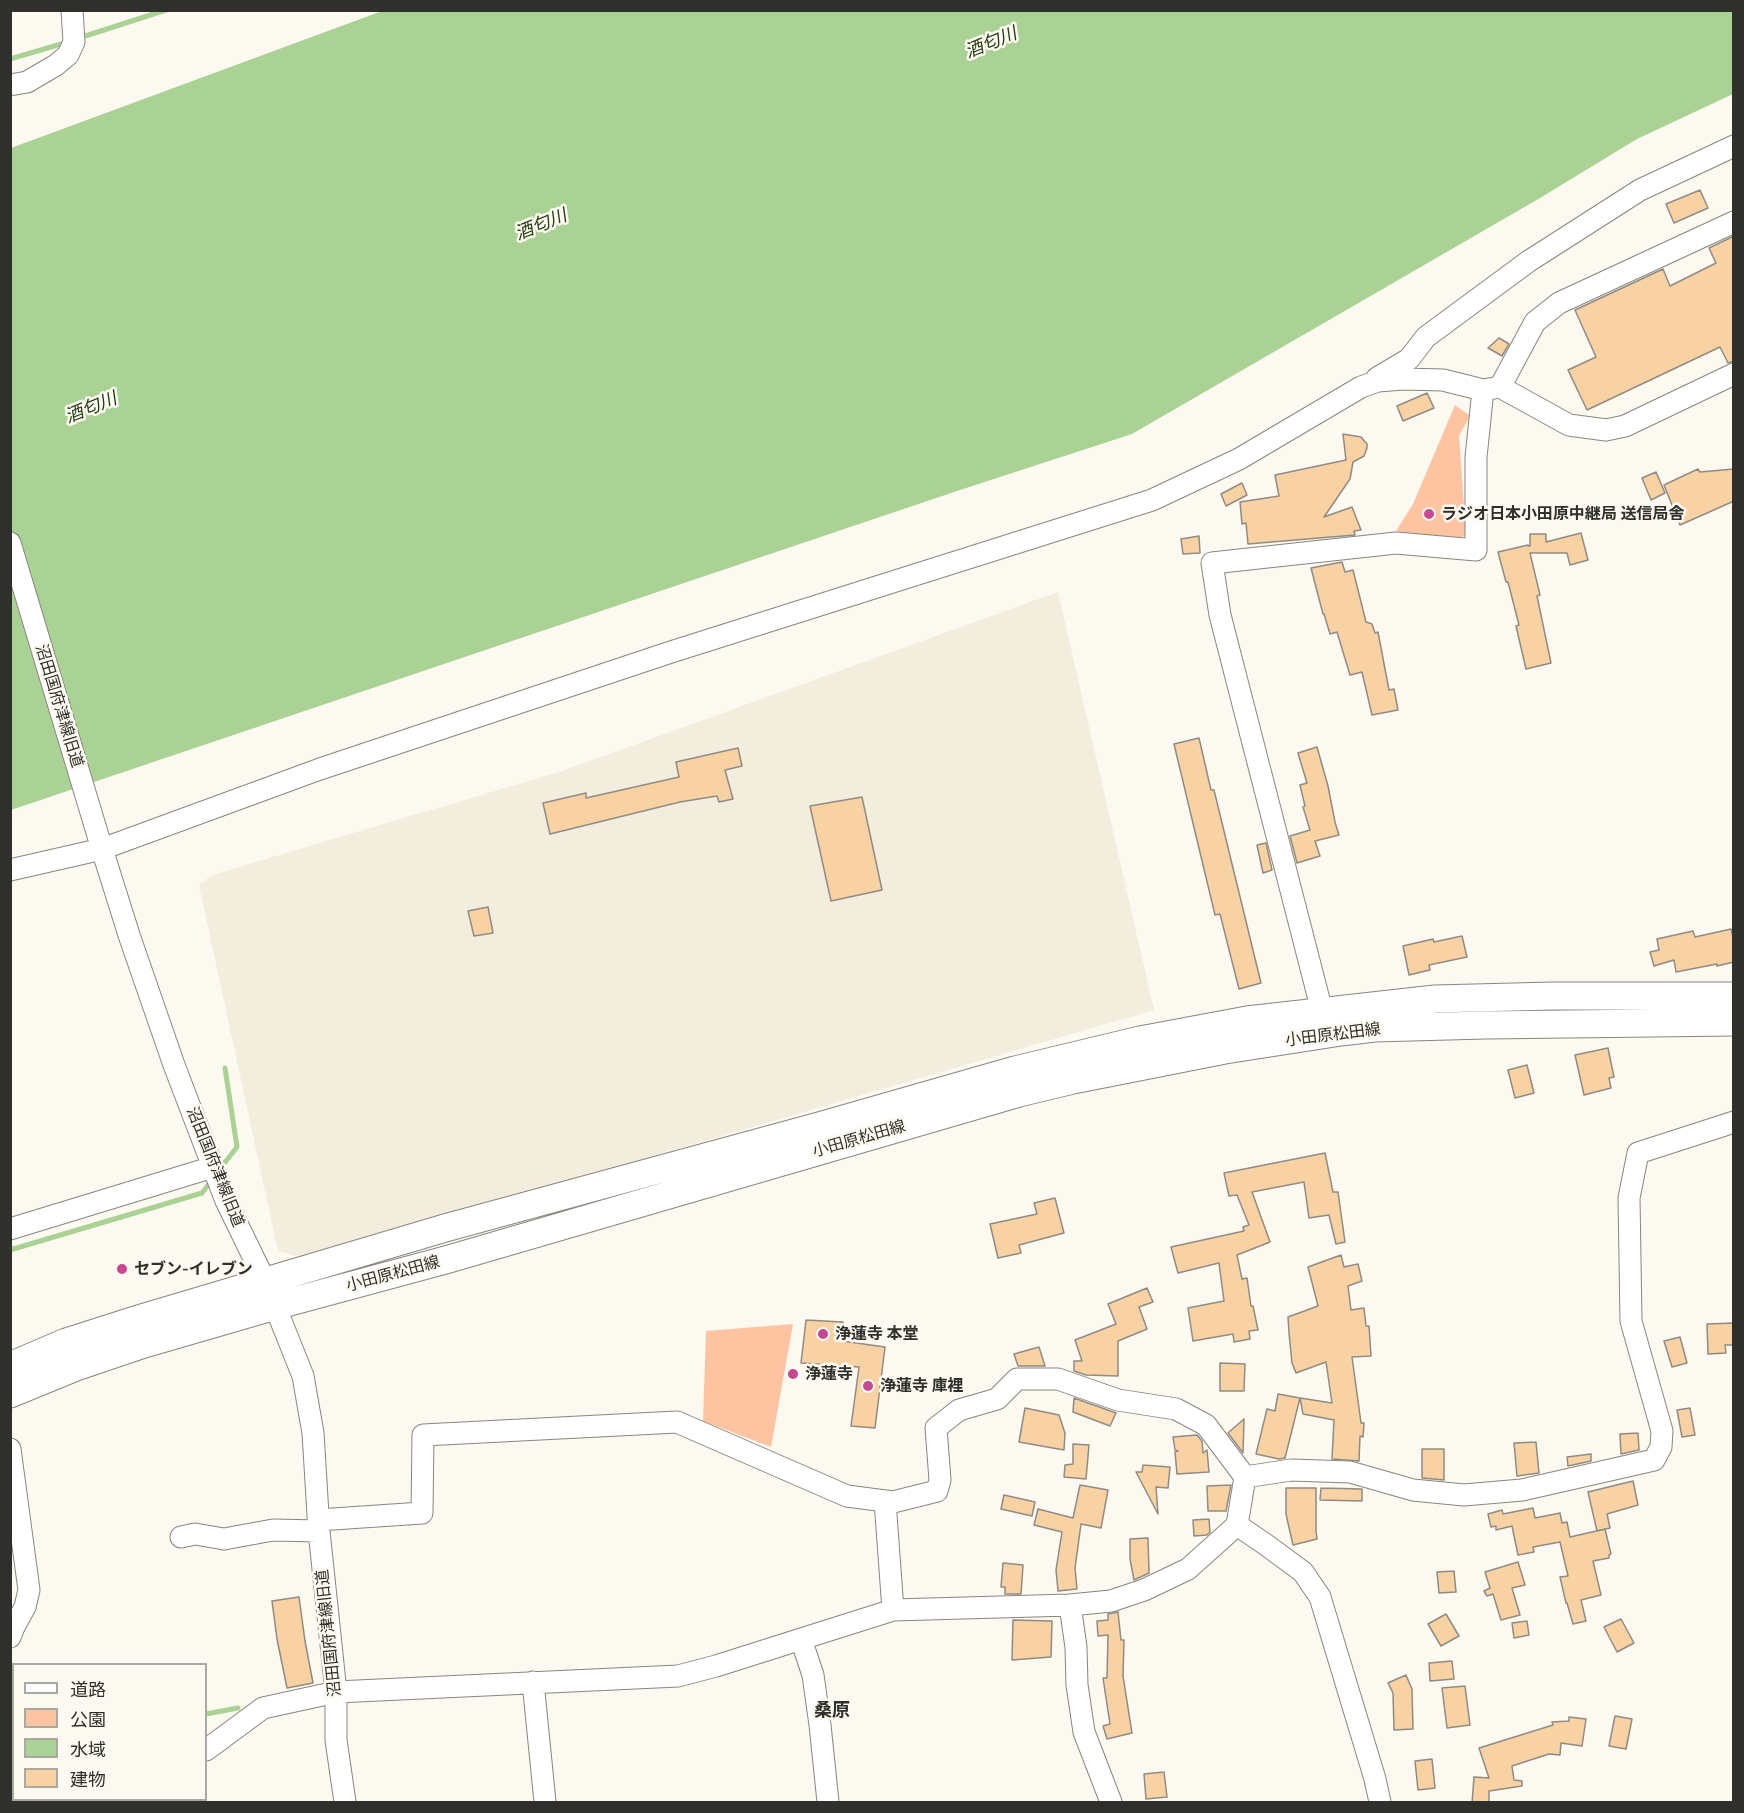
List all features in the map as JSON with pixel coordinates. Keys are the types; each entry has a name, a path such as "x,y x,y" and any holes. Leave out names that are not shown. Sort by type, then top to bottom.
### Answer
{"main road":[{"name":"小田原松田線","path":"10,1394 445,1228 1015,1070 1140,1040 1247,1020 1435,999 1553,996 1734,996"},
{"name":"小田原松田線","path":"10,1366 66,1342 138,1319 449,1259 1019,1093 1073,1080 1225,1050 1374,1028 1734,1022"}],"street":[{"path":"10,85 27,82 68,55 74,42 72,10"},
{"path":"10,870 102,849 365,753 671,652 1152,500 1239,459 1409,359 1426,337 1529,261 1640,190 1734,146"},
{"path":"1322,1011 1220,615 1212,563 1396,543 1476,550 1476,457 1492,389 1535,322 1559,303 1734,222"},
{"path":"1361,387 1378,381 1443,380 1492,389 1569,425 1605,430 1625,426 1734,374"},
{"name":"沼田国府津線旧道","path":"10,543 102,849 170,1054 226,1201 270,1294 303,1376 313,1433 318,1526 336,1692 336,1740 345,1803"},
{"path":"1245,1477 1292,1470 1350,1473 1413,1490 1464,1495 1522,1490 1654,1460 1661,1447 1662,1431 1631,1321 1629,1198 1638,1153 1734,1122"},
{"path":"10,1229 213,1167"},
{"path":"182,1537 195,1534 224,1539 273,1530 422,1513 423,1436 677,1422 847,1496 893,1502 937,1491 940,1480 936,1428 959,1410 997,1399 1017,1379 1058,1379 1118,1400 1176,1409 1206,1425 1245,1477 1237,1526 1188,1569 1144,1590 1111,1601 1070,1605 894,1610 678,1676 336,1692 263,1708 207,1749"},
{"path":"10,1449 29,1590 25,1607 10,1637"},
{"path":"885,1501 894,1610"},
{"path":"1237,1526 1303,1572 1320,1597 1375,1779 1380,1803"},
{"path":"1070,1605 1076,1647 1077,1685 1084,1732 1111,1803"},
{"path":"801,1639 813,1675 828,1803"},
{"path":"533,1682 545,1803"}],"shaded area":[{"path":"1058,592 1154,1010 303,1258 278,1251 199,885 212,875 562,771"}],"green space":[{"path":"1455,405 1470,416 1459,436 1466,534 1455,543 1396,531 1413,504"},
{"path":"793,1324 771,1447 703,1421 706,1331"}],"water":[{"name":"酒匂川","path":"382,11 1733,11 1733,94 1637,139 1540,198 1132,434 11,810 11,148"}],"building":[{"path":"1700,190 1708,208 1674,223 1666,204"},
{"path":"1734,236 1734,361 1728,363 1720,347 1587,410 1568,370 1596,357 1575,310 1663,269 1670,286 1716,263 1709,248"},
{"path":"1499,338 1509,344 1502,356 1488,348"},
{"path":"1427,393 1434,408 1403,421 1397,406"},
{"path":"1343,434 1361,437 1367,444 1367,448 1364,456 1353,462 1350,479 1324,517 1352,507 1361,530 1354,531 1355,535 1248,544 1246,523 1242,524 1240,502 1279,496 1275,475 1346,460"},
{"path":"1698,469 1700,472 1734,469 1734,501 1680,525 1664,485"},
{"path":"1656,472 1665,493 1651,500 1642,478"},
{"path":"1242,483 1247,495 1226,506 1221,494"},
{"path":"1581,533 1588,560 1570,565 1567,553 1530,553 1540,595 1537,596 1551,663 1526,669 1516,626 1519,625 1498,552 1530,546 1530,534 1546,534 1546,542"},
{"path":"1199,536 1200,553 1183,554 1181,539"},
{"path":"1342,562 1345,572 1353,570 1366,622 1372,624 1375,633 1378,632 1389,690 1394,689 1398,710 1372,715 1362,672 1350,675 1337,632 1330,634 1311,568"},
{"path":"1199,738 1261,983 1239,989 1220,914 1215,915 1174,744"},
{"path":"1317,747 1339,835 1315,841 1320,856 1297,863 1290,836 1310,830 1303,807 1305,806 1300,785 1307,783 1298,753"},
{"path":"738,748 742,766 725,770 733,799 719,802 717,796 680,802 550,834 543,803 586,793 586,798 679,777 676,762"},
{"path":"862,797 882,890 831,901 810,806"},
{"path":"1266,843 1272,870 1263,873 1257,845"},
{"path":"488,907 493,933 474,936 468,911"},
{"path":"1731,929 1734,941 1734,962 1676,972 1674,960 1654,966 1650,952 1659,950 1657,939 1693,931 1695,937"},
{"path":"1462,936 1467,957 1429,965 1430,970 1409,975 1403,946 1433,939 1434,942"},
{"path":"1608,1048 1614,1077 1609,1078 1611,1088 1584,1095 1575,1055"},
{"path":"1527,1065 1534,1093 1515,1098 1508,1070"},
{"path":"1325,1153 1333,1192 1338,1192 1345,1242 1336,1244 1329,1215 1309,1218 1304,1182 1252,1192 1270,1242 1237,1255 1242,1279 1247,1278 1251,1306 1253,1306 1258,1330 1249,1331 1250,1339 1234,1342 1233,1334 1193,1341 1188,1308 1224,1301 1219,1263 1178,1273 1171,1247 1244,1231 1243,1227 1249,1225 1237,1195 1229,1196 1224,1173"},
{"path":"1055,1198 1064,1233 1019,1245 1021,1253 998,1258 990,1224 1037,1214 1034,1203"},
{"path":"1341,1255 1344,1267 1358,1264 1362,1281 1348,1286 1351,1310 1364,1308 1366,1326 1369,1326 1371,1356 1352,1357 1361,1423 1364,1423 1363,1437 1360,1436 1359,1461 1332,1459 1334,1420 1303,1414 1300,1398 1332,1403 1326,1362 1296,1373 1292,1363 1289,1333 1288,1317 1318,1306 1308,1267"},
{"path":"1147,1288 1153,1302 1139,1307 1147,1329 1118,1341 1118,1376 1086,1375 1074,1371 1074,1361 1082,1361 1075,1340 1116,1324 1108,1304"},
{"path":"806,1320 843,1322 842,1341 885,1347 875,1428 851,1426 859,1367 801,1363"},
{"path":"1734,1323 1734,1345 1725,1345 1726,1353 1708,1354 1707,1324"},
{"path":"1680,1337 1687,1363 1672,1367 1664,1341"},
{"path":"1039,1347 1045,1366 1018,1366 1014,1354"},
{"path":"1220,1363 1245,1364 1244,1391 1220,1391"},
{"path":"1278,1394 1300,1398 1285,1458 1279,1459 1256,1454 1267,1409 1275,1411"},
{"path":"1074,1398 1116,1413 1110,1426 1073,1412"},
{"path":"1025,1408 1059,1415 1065,1433 1064,1450 1019,1442"},
{"path":"1690,1408 1695,1435 1682,1437 1677,1410"},
{"path":"1244,1419 1243,1453 1228,1433"},
{"path":"1638,1433 1639,1450 1621,1454 1620,1434"},
{"path":"1197,1435 1202,1441 1203,1453 1207,1450 1209,1472 1177,1474 1175,1452 1178,1451 1175,1450 1173,1437"},
{"path":"1536,1442 1539,1473 1517,1476 1514,1443"},
{"path":"1073,1444 1089,1445 1086,1479 1064,1477 1065,1465 1073,1464"},
{"path":"1422,1449 1444,1449 1444,1480 1422,1478"},
{"path":"1591,1454 1591,1461 1568,1466 1567,1457"},
{"path":"1143,1465 1170,1467 1168,1488 1156,1487 1158,1514 1136,1472 1142,1472"},
{"path":"1633,1481 1638,1505 1607,1514 1610,1528 1597,1531 1588,1492"},
{"path":"1080,1485 1108,1490 1101,1528 1081,1524 1075,1568 1077,1589 1058,1591 1056,1570 1062,1532 1034,1525 1038,1509 1073,1518"},
{"path":"1231,1485 1226,1511 1208,1511 1207,1486"},
{"path":"1286,1488 1316,1488 1317,1539 1293,1545 1286,1514"},
{"path":"1321,1488 1362,1489 1362,1501 1320,1500"},
{"path":"1004,1495 1035,1502 1032,1516 1001,1509"},
{"path":"1533,1508 1535,1518 1560,1513 1562,1523 1567,1522 1570,1537 1605,1529 1611,1554 1609,1558 1593,1561 1601,1595 1581,1600 1586,1621 1573,1624 1566,1603 1560,1577 1568,1576 1560,1542 1533,1547 1534,1552 1518,1555 1512,1526 1496,1530 1496,1526 1491,1527 1488,1514 1502,1510 1503,1514"},
{"path":"1209,1519 1210,1532 1207,1535 1194,1536 1193,1520"},
{"path":"1148,1538 1149,1573 1134,1580 1130,1559 1130,1539"},
{"path":"1518,1562 1525,1585 1512,1588 1520,1615 1501,1620 1493,1594 1487,1596 1484,1591 1490,1588 1485,1572"},
{"path":"1003,1563 1023,1565 1021,1594 1005,1594 1005,1587 1001,1587"},
{"path":"1454,1571 1456,1592 1439,1593 1437,1572"},
{"path":"299,1597 313,1683 287,1688 272,1601"},
{"path":"1118,1612 1121,1640 1124,1640 1123,1676 1132,1733 1107,1739 1103,1726 1110,1724 1103,1678 1107,1678 1108,1635 1098,1636 1097,1621 1108,1620 1108,1614"},
{"path":"1446,1614 1459,1636 1441,1646 1428,1624"},
{"path":"1621,1619 1634,1643 1617,1652 1604,1627"},
{"path":"1013,1620 1052,1621 1051,1657 1012,1660"},
{"path":"1527,1621 1529,1635 1514,1638 1512,1623"},
{"path":"1452,1661 1454,1679 1430,1681 1429,1663"},
{"path":"1406,1675 1412,1689 1413,1729 1394,1730 1393,1693 1388,1683"},
{"path":"1465,1686 1470,1725 1447,1728 1442,1688"},
{"path":"1615,1716 1632,1719 1626,1749 1609,1746"},
{"path":"1569,1717 1586,1719 1582,1746 1561,1743 1560,1755 1549,1754 1512,1766 1514,1780 1522,1781 1522,1786 1489,1791 1489,1803 1472,1803 1474,1777 1489,1778 1479,1748 1553,1725 1552,1722 1569,1721"},
{"path":"1432,1759 1435,1788 1418,1790 1415,1761"},
{"path":"1164,1772 1167,1797 1146,1799 1144,1774"}],"waterway":[{"path":"79,38 166,10"},
{"path":"10,59 68,42"},
{"path":"219,1170 237,1147 225,1068"},
{"path":"10,1250 202,1193 212,1180"},
{"path":"207,1714 238,1708"}],"place":[{"name":"ラジオ日本小田原中継局 送信局舎","path":"1429,514"},
{"name":"セブン-イレブン","path":"122,1269"},
{"name":"浄蓮寺 本堂","path":"823,1334"},
{"name":"浄蓮寺","path":"793,1374"},
{"name":"浄蓮寺 庫裡","path":"868,1386"}],"district":[{"name":"桑原","path":"832,1711"}]}
